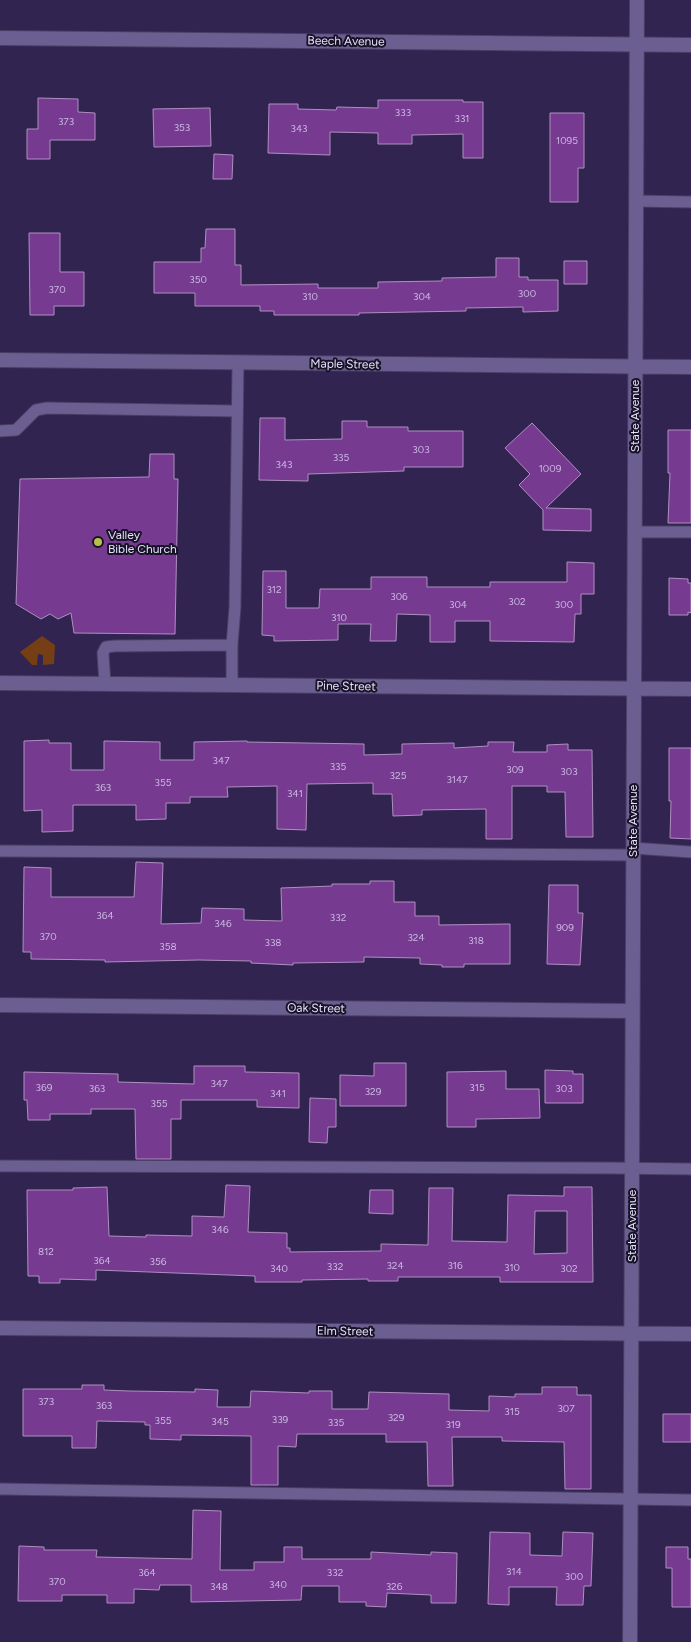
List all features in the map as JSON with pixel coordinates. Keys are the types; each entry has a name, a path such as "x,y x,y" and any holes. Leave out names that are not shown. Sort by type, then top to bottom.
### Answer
{"street":[{"name":"State Avenue","path":"630,1642 637,0"},
{"name":"Beech Avenue","path":"0,38 691,44"},
{"name":"Maple Street","path":"0,360 691,367"},
{"name":"Pine Street","path":"0,683 691,690"},
{"name":"Oak Street","path":"0,1005 632,1011"},
{"name":"Elm Street","path":"0,1328 691,1334"}],"lane":[{"path":"636,201 691,202"},
{"path":"232,684 232,645 235,607 238,363"},
{"path":"0,431 16,430 36,410 47,408 237,411"},
{"path":"635,532 691,532"},
{"path":"105,684 103,653 106,647 232,645"},
{"path":"0,851 691,852"},
{"path":"0,1166 691,1169"},
{"path":"0,1489 691,1500"}],"shaded area":[{"path":"42,636 55,645 54,664 43,665 43,655 38,654 37,665 32,665 20,652"}],"building":[{"path":"38,98 78,99 78,112 95,113 95,140 50,140 50,159 27,159 27,129 38,129"},
{"path":"378,100 463,100 463,102 483,102 483,158 463,158 463,134 412,135 412,144 378,144 378,133 330,132 330,155 268,153 269,104 298,104 298,109 336,110 337,107 378,108"},
{"path":"210,108 211,146 154,147 153,109"},
{"path":"550,113 584,113 584,168 578,168 578,202 550,202"},
{"path":"214,154 233,155 232,179 213,179"},
{"path":"206,229 235,229 235,265 241,265 241,285 318,284 318,288 378,288 378,282 442,281 442,278 496,277 496,258 519,258 519,277 528,277 528,280 558,280 558,311 523,312 523,307 466,308 466,311 359,313 359,315 274,315 274,311 260,311 260,306 195,306 195,293 154,293 154,262 201,262 201,248 205,248"},
{"path":"29,233 60,233 60,272 84,272 84,306 54,306 54,315 30,315"},
{"path":"564,261 587,261 587,284 564,284"},
{"path":"260,418 285,418 285,440 342,439 342,421 367,421 367,427 408,427 408,431 463,431 463,467 404,467 404,471 308,474 308,481 259,480"},
{"path":"532,423 581,474 546,508 591,509 591,531 543,530 543,510 519,485 530,474 505,448"},
{"path":"668,430 691,430 691,523 668,523 670,473 668,473"},
{"name":"Valley Bible Church","path":"150,454 174,454 174,479 178,479 175,634 74,633 71,613 58,619 50,614 41,619 16,604 20,479 149,477"},
{"path":"567,562 594,563 594,594 581,594 581,614 575,614 574,642 490,641 490,621 455,621 455,642 430,642 430,615 397,614 396,641 370,641 371,624 338,624 338,640 274,641 274,636 262,635 263,571 286,571 286,608 319,608 320,589 371,589 371,577 427,577 427,587 490,587 490,582 567,582"},
{"path":"669,578 688,579 688,583 691,583 691,613 688,612 688,615 669,615"},
{"path":"49,740 49,743 71,743 71,770 104,770 104,741 160,742 160,760 194,760 194,742 247,741 364,744 364,755 402,754 402,744 454,743 454,748 488,746 488,742 514,742 513,752 547,752 547,745 568,744 568,750 592,750 593,837 566,837 565,792 547,792 547,786 512,786 512,839 486,839 486,809 422,810 422,815 393,816 392,794 373,794 373,783 307,784 306,830 277,829 277,786 227,787 228,797 190,797 190,803 166,803 166,819 136,820 136,805 73,805 73,831 42,832 42,810 24,811 24,741"},
{"path":"669,748 691,748 691,839 670,838"},
{"path":"136,862 163,863 161,924 201,923 202,908 244,909 244,920 282,921 281,888 332,886 332,884 370,884 370,881 394,881 394,902 415,902 415,916 439,916 439,925 510,924 510,964 464,964 464,967 442,967 442,965 420,964 420,958 364,957 364,962 293,963 293,965 251,963 251,961 199,960 105,962 105,960 31,959 31,952 23,952 24,867 51,868 51,897 134,897"},
{"path":"549,885 578,885 578,913 583,913 580,965 547,964"},
{"path":"374,1063 406,1063 406,1106 340,1106 340,1075 374,1076"},
{"path":"194,1066 245,1066 245,1072 299,1073 299,1108 257,1107 257,1100 181,1100 181,1119 171,1119 171,1159 136,1159 135,1109 91,1109 91,1114 50,1114 50,1120 28,1120 27,1100 24,1100 24,1072 118,1074 118,1082 194,1084"},
{"path":"545,1070 573,1071 573,1074 583,1074 583,1103 545,1103"},
{"path":"506,1071 506,1089 539,1089 540,1118 476,1119 476,1127 447,1127 447,1072"},
{"path":"310,1098 336,1099 336,1127 328,1127 327,1143 309,1142"},
{"path":"226,1185 250,1186 248,1232 287,1233 287,1248 290,1248 290,1252 381,1251 381,1244 428,1245 429,1188 453,1188 452,1241 507,1242 508,1195 564,1196 564,1187 592,1187 593,1282 500,1282 500,1277 398,1277 398,1281 368,1281 368,1279 255,1282 255,1276 96,1270 96,1280 60,1279 60,1283 39,1283 39,1276 28,1276 27,1190 73,1190 73,1188 107,1187 109,1236 192,1236 192,1216 224,1217","holes":["535,1211 567,1211 567,1253 534,1254"]},
{"path":"370,1190 393,1190 393,1214 369,1213"},
{"path":"82,1385 104,1385 104,1390 129,1391 195,1392 195,1389 218,1390 217,1407 250,1407 251,1391 309,1393 309,1391 332,1391 332,1409 368,1409 369,1392 449,1394 449,1410 489,1411 489,1396 515,1397 515,1394 542,1394 542,1387 577,1387 577,1395 591,1395 591,1489 565,1489 564,1442 502,1441 502,1437 452,1437 453,1486 428,1486 427,1442 386,1442 386,1434 297,1434 296,1447 278,1446 278,1485 251,1485 251,1436 181,1435 181,1440 150,1439 150,1425 145,1425 145,1422 97,1421 96,1448 72,1448 72,1436 23,1436 23,1389 82,1389"},
{"path":"663,1414 691,1414 691,1442 663,1442"},
{"path":"193,1510 221,1511 220,1570 254,1570 254,1562 284,1562 284,1547 302,1547 302,1559 371,1559 371,1552 431,1555 431,1552 457,1553 456,1603 431,1603 431,1595 387,1593 386,1607 366,1606 366,1602 339,1602 339,1586 302,1586 301,1600 191,1602 191,1585 160,1585 159,1590 134,1589 134,1603 107,1603 107,1595 62,1595 62,1601 18,1601 19,1546 44,1547 44,1550 97,1550 96,1557 192,1559"},
{"path":"490,1532 530,1533 530,1555 562,1556 563,1532 593,1533 591,1586 584,1586 583,1605 556,1605 557,1587 509,1587 509,1605 488,1604"},
{"path":"666,1547 688,1547 688,1559 691,1559 691,1607 672,1607 672,1568 666,1568"}],"place":[{"name":"Valley Bible Church","path":"98,542"}]}
